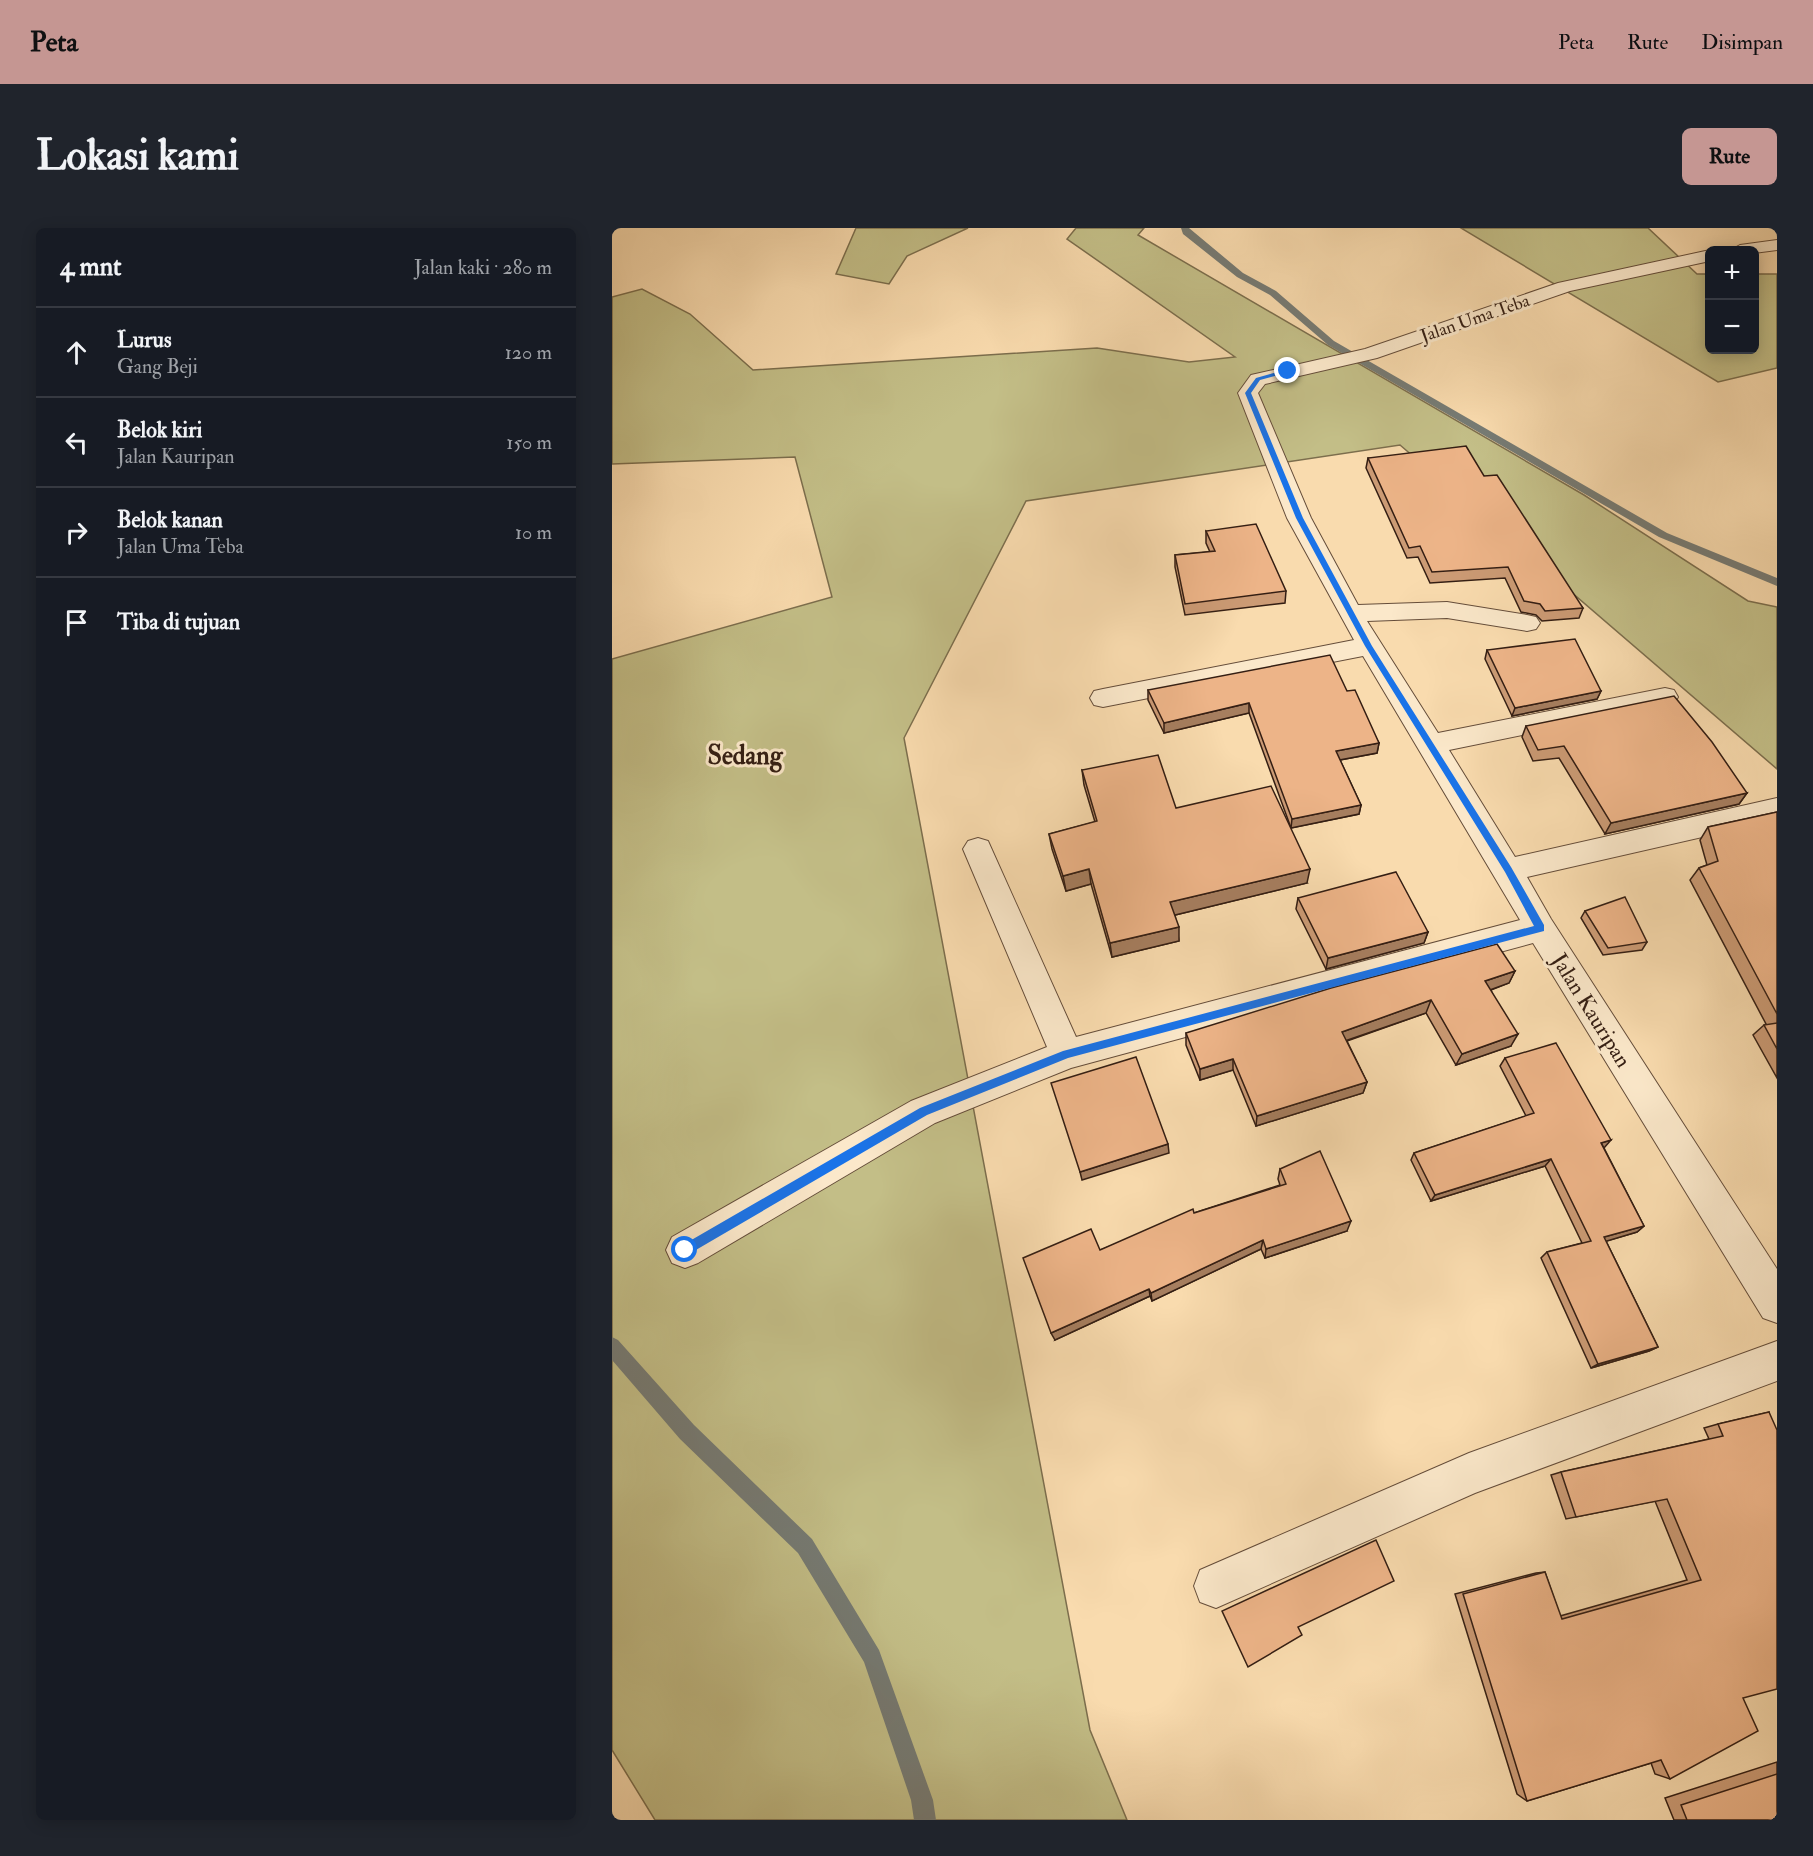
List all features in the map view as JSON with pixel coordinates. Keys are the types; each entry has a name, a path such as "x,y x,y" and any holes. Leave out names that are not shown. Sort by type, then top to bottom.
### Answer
{"street":[{"path":"1759,247 1777,245"},
{"name":"Jalan Uma Teba","path":"1248,393 1258,379 1370,354 1565,287 1705,256"},
{"name":"Jalan Kauripan","path":"1248,393 1299,518 1369,646 1508,870 1540,928 1777,1304"},
{"path":"1350,613 1447,610 1527,623"},
{"path":"1103,698 1369,646"},
{"path":"1431,744 1665,697"},
{"path":"1508,870 1777,809"},
{"path":"978,849 1067,1054"},
{"path":"685,1250 923,1112 1067,1054 1540,928"},
{"path":"1216,1586 1469,1474 1777,1361"}],"shaded area":[{"path":"856,228 968,228 907,256 889,284 836,274"},
{"path":"1076,228 1144,228 1138,235 1584,495 1748,601 1777,607 1777,769 1400,445 1026,501 904,738 1090,1730 1127,1820 655,1820 612,1750 612,659 832,597 795,457 612,464 612,297 642,289 690,314 753,370 1097,348 1189,362 1235,357 1067,239"},
{"path":"1461,228 1648,228 1697,274 1705,274 1705,354 1759,354 1759,274 1777,274 1777,368 1718,382"}],"building":[{"path":"1466,446 1484,476 1497,475 1583,608 1545,611 1540,604 1524,601 1508,567 1432,572 1420,546 1409,548 1368,458"},
{"path":"1256,524 1286,591 1185,604 1175,555 1215,551 1206,531"},
{"path":"1575,639 1601,691 1515,708 1487,650"},
{"path":"1330,655 1347,691 1355,690 1379,743 1336,751 1361,805 1292,819 1249,703 1164,723 1148,690"},
{"path":"1674,696 1712,742 1747,793 1611,823 1564,746 1538,750 1526,726"},
{"path":"1158,755 1176,808 1271,786 1310,869 1170,902 1179,927 1110,943 1089,869 1063,876 1049,834 1097,821 1082,770"},
{"path":"1777,812 1777,1014 1699,868 1718,861 1708,827"},
{"path":"1396,872 1428,932 1328,958 1298,898"},
{"path":"1625,897 1647,942 1608,948 1585,911"},
{"path":"1497,944 1515,971 1485,981 1518,1034 1462,1054 1431,1000 1342,1032 1367,1082 1257,1116 1233,1059 1200,1069 1186,1033 1331,988"},
{"path":"1777,1023 1777,1049 1764,1025"},
{"path":"1556,1043 1611,1140 1601,1143 1644,1226 1604,1237 1658,1347 1598,1364 1547,1252 1591,1241 1551,1159 1435,1195 1414,1153 1534,1113 1505,1058"},
{"path":"1136,1057 1168,1144 1080,1172 1051,1083"},
{"path":"1320,1151 1351,1221 1266,1249 1263,1240 1151,1293 1149,1289 1051,1333 1023,1258 1091,1229 1100,1250 1193,1209 1194,1213 1286,1184 1280,1169"},
{"path":"1769,1412 1777,1430 1777,1689 1743,1698 1758,1731 1670,1779 1661,1760 1527,1801 1463,1594 1545,1572 1562,1619 1701,1580 1667,1499 1576,1517 1561,1472 1723,1436 1718,1424"},
{"path":"1376,1540 1394,1581 1298,1627 1302,1635 1248,1667 1222,1611"},
{"path":"1777,1774 1777,1820 1687,1820 1681,1805"}],"waterway":[{"path":"1185,228 1186,232 1240,275 1273,293 1331,343 1663,535 1777,582"},
{"path":"612,1346 687,1432 805,1546 872,1657 922,1800 925,1820"}],"district":[{"name":"Sedang","path":"745,755"}],"route":[{"path":"685,1250 923,1112 1067,1054 1540,928 1508,870 1369,646 1299,518 1248,393 1258,379 1288,371"}]}
